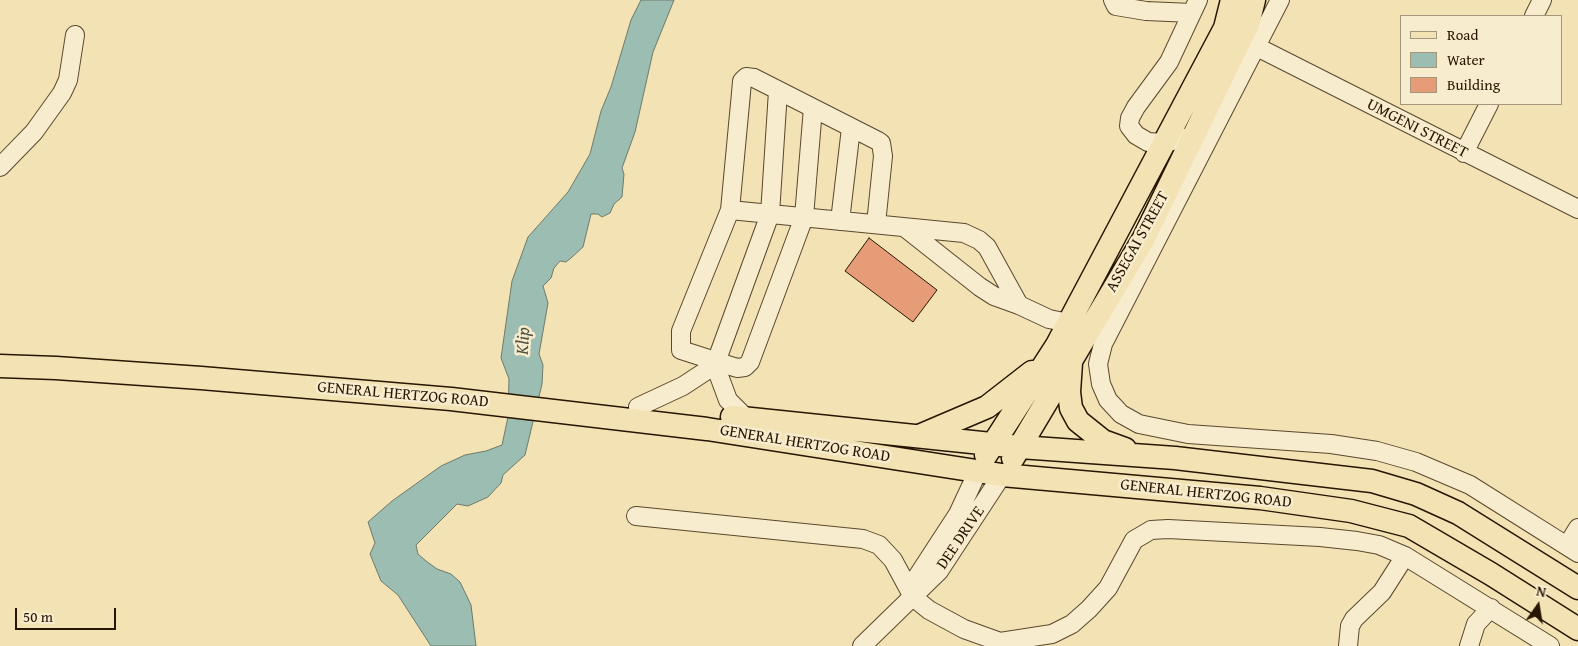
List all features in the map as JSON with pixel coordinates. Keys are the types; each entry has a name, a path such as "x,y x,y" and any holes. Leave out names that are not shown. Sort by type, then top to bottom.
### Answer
{"main road":[{"name":"ASSEGAI STREET","path":"1002,475 1020,447 1060,358 1068,324 1225,28 1232,0"},
{"name":"ASSEGAI STREET","path":"978,471 992,444 1060,358 1091,325 1142,240 1248,24 1254,0"},
{"name":"GENERAL HERTZOG ROAD","path":"0,352 202,363 580,407 1002,475 1260,498 1351,511 1400,522 1491,574 1578,630"},
{"path":"916,437 987,407 1060,358 1071,408 1078,421 1104,441 1120,448 1155,457"},
{"name":"GENERAL HERTZOG ROAD","path":"0,366 452,392"},
{"name":"GENERAL HERTZOG ROAD","path":"580,407 638,406 916,437 1155,457 1349,478 1402,489 1458,514 1578,588"}],"street":[{"path":"1113,0 1116,6 1146,11 1195,6"},
{"path":"1280,0 1103,344 1098,364 1100,384 1108,400 1121,414 1139,424 1188,434 1331,444 1377,451 1416,462 1449,474 1476,488 1573,550 1578,528"},
{"path":"1534,15 1542,0"},
{"path":"1193,136 1164,143 1148,142 1136,135 1129,126 1130,118 1136,107 1169,62 1195,6"},
{"path":"0,167 34,132 62,93 68,80 75,35"},
{"name":"UMGENI STREET","path":"1257,47 1578,209"},
{"path":"813,108 804,217 750,362 741,368 715,363 681,350 679,339 730,210 742,82 746,77 752,77 878,141 882,146 876,224"},
{"path":"638,406 683,386 715,363 770,214 778,91"},
{"path":"1464,153 1488,105"},
{"path":"840,221 851,128"},
{"path":"730,210 964,233 978,240 986,247 1019,305"},
{"path":"903,227 994,296 1049,319 1068,324 1091,325"},
{"path":"715,363 728,400 747,419"},
{"name":"DEE DRIVE","path":"913,597 917,576 958,514 978,471"},
{"name":"DEE DRIVE","path":"862,646 939,571 1002,475"},
{"path":"636,516 864,539 879,546 893,560 913,597 929,610 964,629 1000,644"},
{"name":"GENERAL HERTZOG ROAD","path":"1000,644 1052,634 1072,624 1108,588 1134,540 1151,530 1168,529 1320,537 1379,545 1405,556 1550,646"},
{"path":"1348,646 1350,626 1354,619 1382,592 1405,556"},
{"path":"1469,646 1476,624 1491,608"}],"water":[{"name":"Klip","path":"641,0 674,0 653,52 635,132 622,168 624,174 622,197 614,204 610,213 602,217 598,214 591,214 583,247 566,262 560,261 554,268 551,278 543,286 548,303 539,354 543,365 542,384 525,455 503,475 501,483 488,497 468,506 457,504 416,545 418,554 426,561 437,569 451,574 460,582 471,605 476,646 431,646 398,595 381,581 370,554 375,543 368,522 392,501 441,466 465,455 486,451 502,445 508,417 509,379 501,358 512,281 528,237 568,192 590,154 601,111 611,87 631,20"}],"building":[{"path":"869,238 937,290 913,322 845,271"}]}
